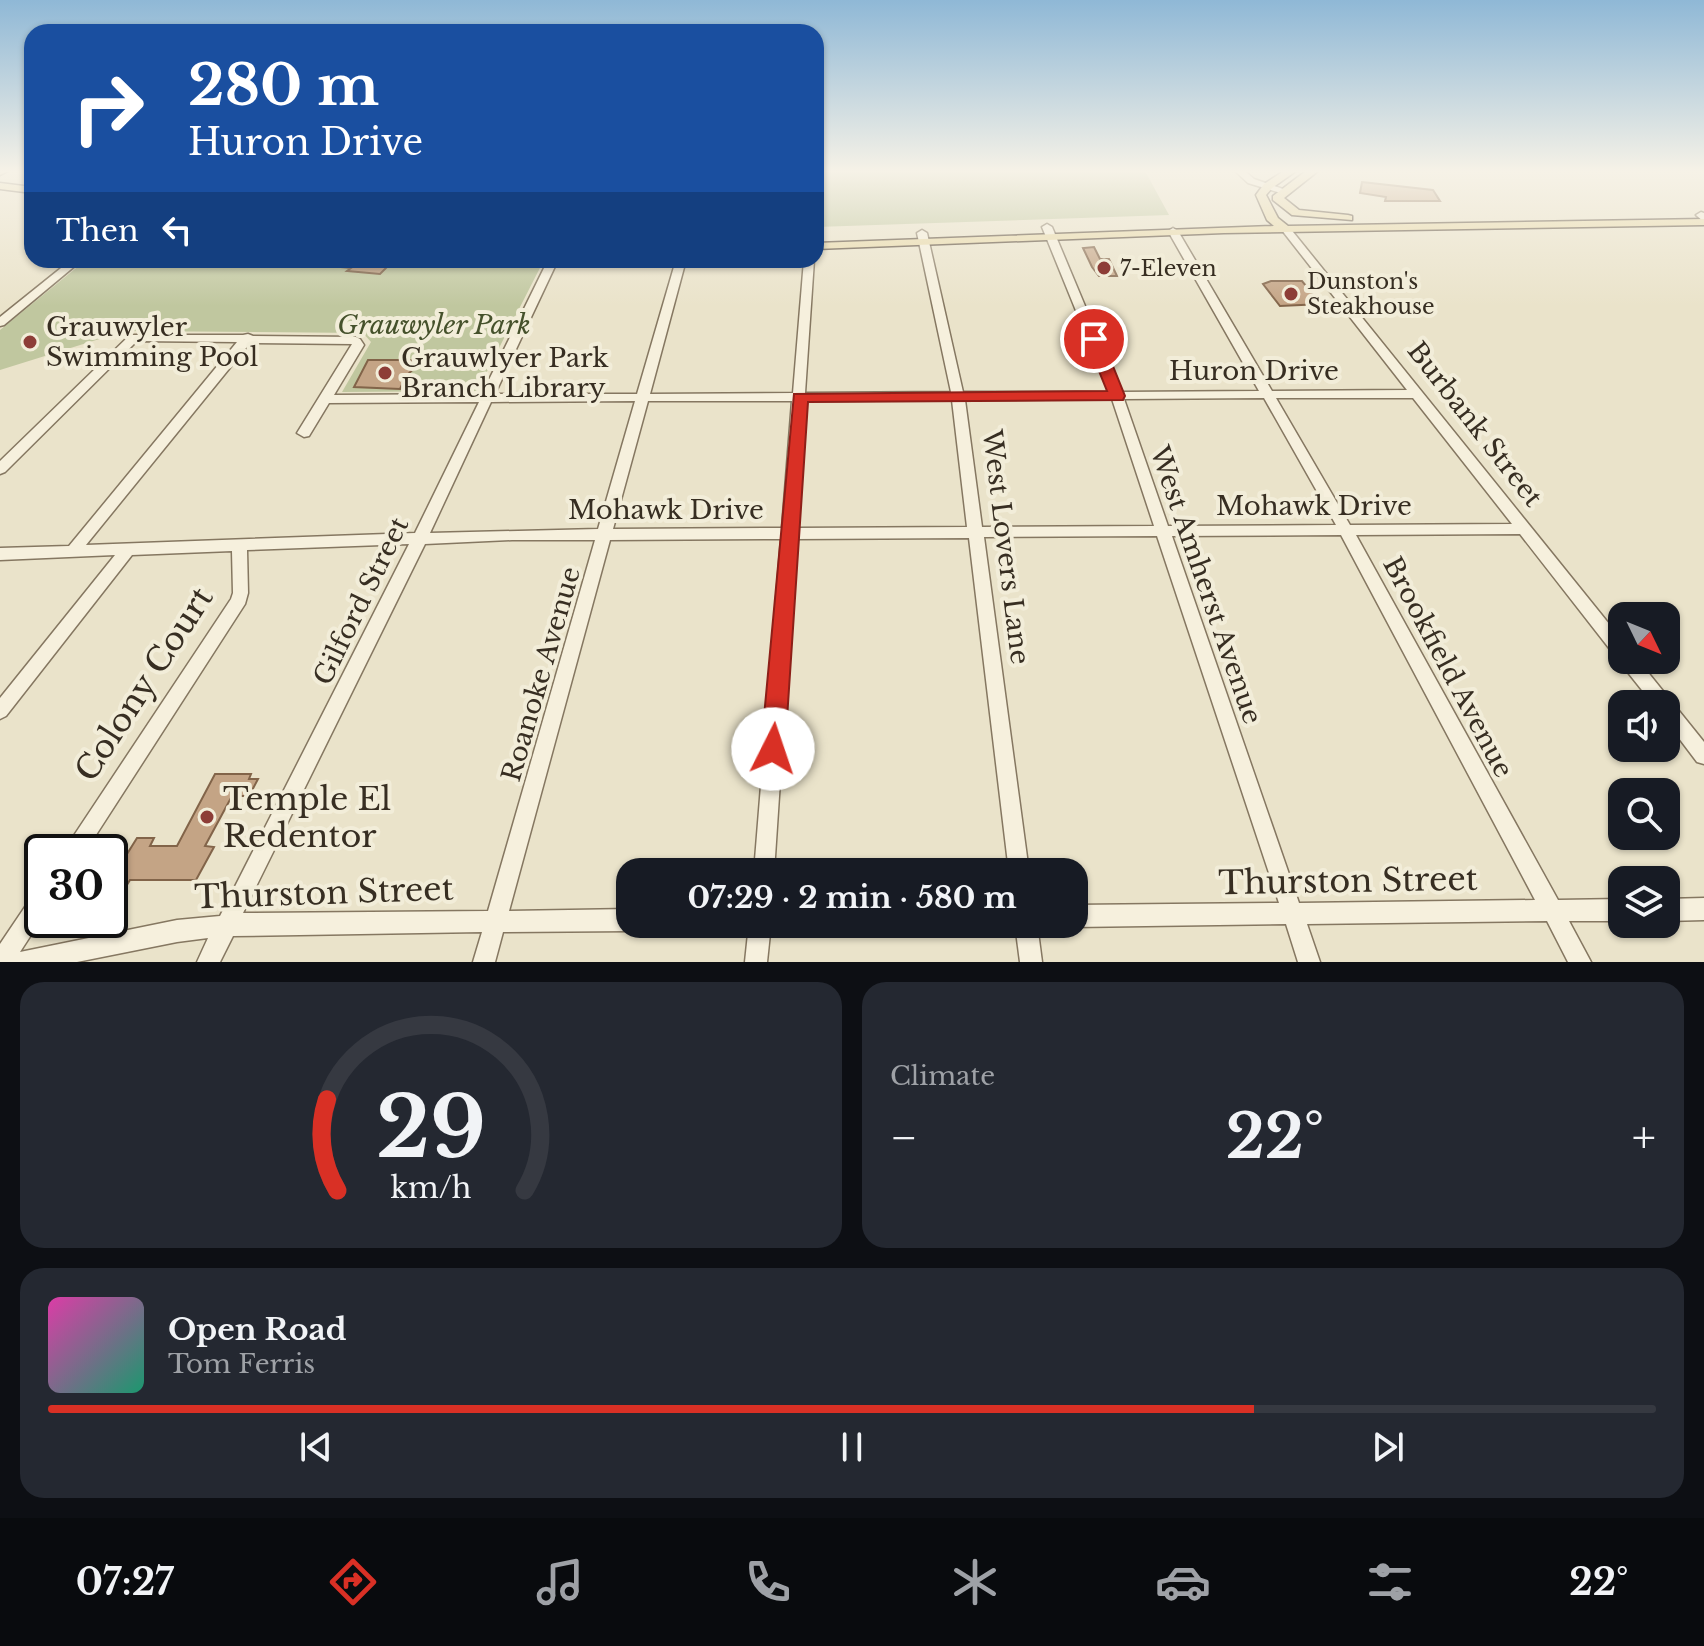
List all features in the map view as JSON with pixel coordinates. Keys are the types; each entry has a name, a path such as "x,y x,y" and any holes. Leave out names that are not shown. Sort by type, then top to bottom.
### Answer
{"main road":[{"path":"1245,221 1255,216"},
{"path":"1270,216 1273,220"},
{"path":"1284,216 1286,224"},
{"path":"1323,216 1362,219"},
{"path":"1498,217 1508,226"},
{"path":"1049,231 1173,231 1362,219 1703,217"},
{"path":"824,245 923,237 1273,220 1286,224 1508,226 1703,217"},
{"path":"1400,226 1422,223 1425,218"},
{"path":"824,236 923,237"}],"street":[{"name":"Burbank Street","path":"1286,224 1608,634"},
{"name":"West Amherst Avenue","path":"1049,231 1117,396 1309,962"},
{"name":"Brookfield Avenue","path":"1173,231 1346,530 1580,962"},
{"name":"West Lovers Lane","path":"923,237 958,396 1017,858"},
{"path":"0,323 67,268"},
{"name":"Gilford Street","path":"208,962 420,538 549,268"},
{"name":"Roanoke Avenue","path":"484,962 679,268"},
{"path":"765,858 808,268"},
{"path":"0,469 134,337 356,341 358,345 304,433"},
{"path":"73,551 248,337"},
{"name":"Huron Drive","path":"325,399 1417,394"},
{"name":"Mohawk Drive","path":"0,554 420,538 1525,529"},
{"name":"Colony Court","path":"85,834 239,600 241,578 235,559 241,544"},
{"path":"0,711 128,549"},
{"path":"1639,674 1651,690"},
{"path":"1680,726 1704,756"},
{"path":"1680,910 1704,909"},
{"name":"Thurston Street","path":"1088,916 1608,910"},
{"name":"Thurston Street","path":"23,962 177,931 227,925 616,920"},
{"path":"1,962 24,927"},
{"path":"756,962 759,938"},
{"path":"1028,938 1031,962"}],"green space":[{"path":"824,216 1143,216 824,227"},
{"name":"Grauwyler Park","path":"76,268 540,268 477,391 342,392 371,342 363,333 125,331 0,370 0,330"}],"building":[{"name":"7-Eleven","path":"1094,247 1100,259 1109,259 1117,276 1099,276 1083,248"},
{"path":"351,268 386,268 380,274 347,271"},
{"name":"Dunston's Steakhouse","path":"1302,281 1321,304 1280,306 1263,284"},
{"name":"Grauwlyer Park Branch Library","path":"368,360 410,360 420,363 406,376 400,389 354,387"},
{"name":"Temple El Redentor","path":"215,774 251,774 249,779 258,779 249,796 232,796 205,846 214,847 196,880 130,880 128,883 128,852 137,838 154,838 150,846 177,846"}],"place":[{"name":"7-Eleven","path":"1104,268"},
{"name":"Dunston's Steakhouse","path":"1291,294"},
{"name":"Grauwyler Swimming Pool","path":"30,342"},
{"name":"Grauwlyer Park Branch Library","path":"385,373"},
{"name":"Temple El Redentor","path":"207,817"}],"route":[{"path":"773,749 800,397 1117,396 1094,339"}]}
